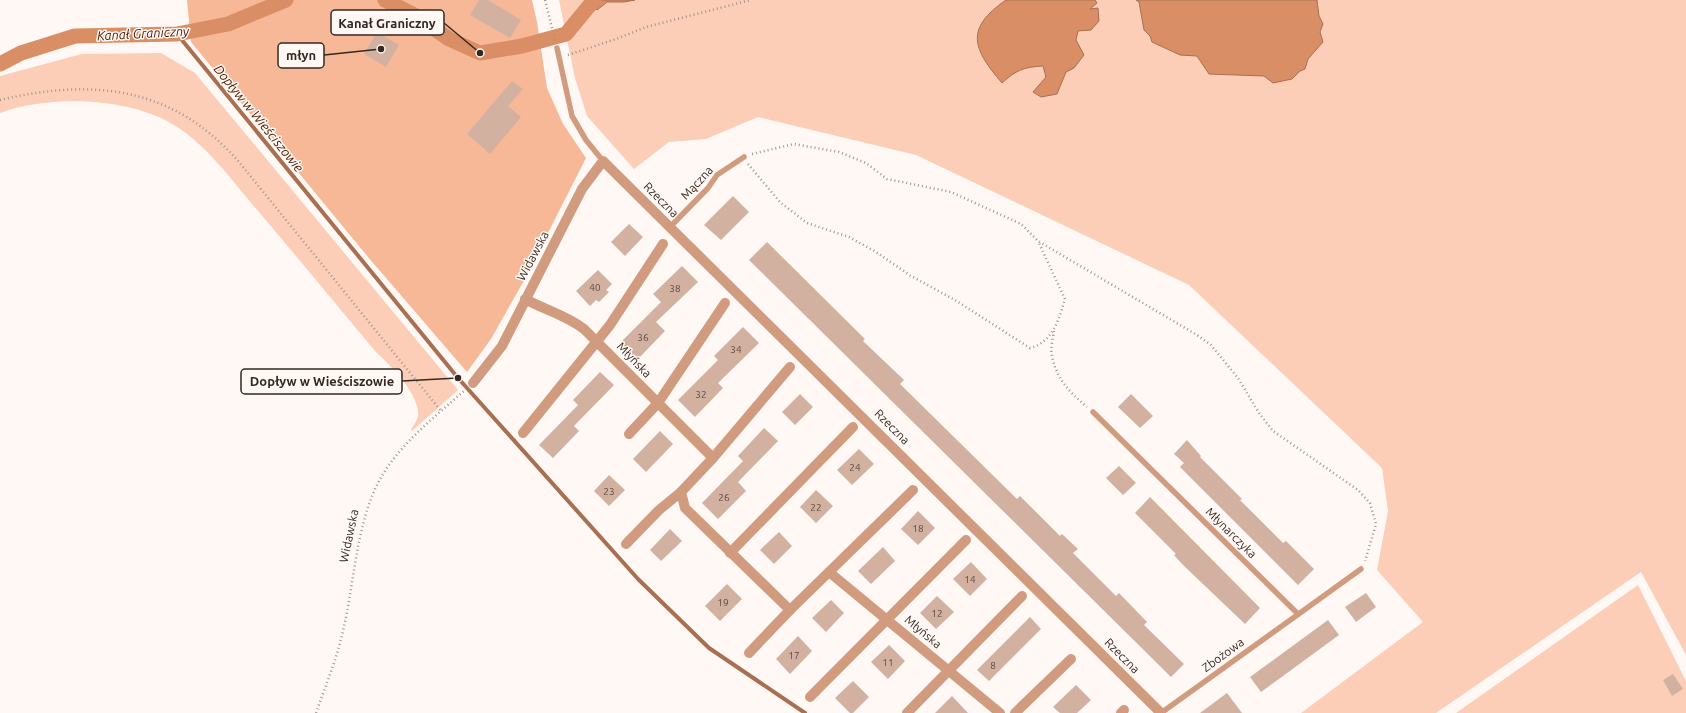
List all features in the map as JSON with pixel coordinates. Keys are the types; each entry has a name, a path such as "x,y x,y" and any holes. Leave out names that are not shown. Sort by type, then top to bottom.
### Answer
{"street":[{"name":"Rzeczna","path":"603,161 1161,713"},
{"name":"Widawska","path":"473,383 502,346 582,189 603,161"},
{"path":"523,433 610,325 663,244"},
{"name":"Młyńska","path":"525,299 543,309 561,314 575,322 597,341 712,458"},
{"path":"629,434 658,403 725,303"},
{"path":"626,544 659,510 681,492 790,367"},
{"path":"730,553 852,426"},
{"path":"749,653 790,610 913,490"},
{"path":"681,492 685,508 790,610"},
{"path":"810,697 966,540"},
{"name":"Młyńska","path":"829,572 1000,713"},
{"path":"907,713 1022,596"},
{"path":"1015,713 1071,659"}],"lane":[{"path":"557,48 572,116 586,140 603,161"},
{"name":"Mączna","path":"670,227 708,188 717,175 744,157"},
{"name":"Młynarczyka","path":"1093,412 1298,614"},
{"path":"1298,614 1361,569"},
{"name":"Zbożowa","path":"1161,713 1298,614"}],"path":[{"path":"546,0 552,30"},
{"path":"559,57 619,38 646,27 751,0"},
{"path":"0,100 29,93 60,89 102,89 143,98 164,106 191,120 211,134 239,162 441,411"},
{"path":"1054,330 1039,346 1030,348 955,300 911,276 876,252 849,237 807,223 780,202 751,168 744,157 794,144 839,152 866,163 887,179 951,192 1021,224 1038,241 1211,345 1238,378 1259,413 1273,432 1358,490 1370,503 1376,524 1367,556 1361,569"},
{"path":"1038,241 1065,300 1054,330 1051,355 1060,379 1071,394 1093,412"},
{"name":"Widawska","path":"316,713 342,636 366,516 376,487 397,456 415,434 461,394"}],"shaded area":[{"path":"187,0 532,0 537,22 547,88 563,124 586,158 522,284 491,339 467,372 368,257 191,42"},
{"path":"559,0 1686,0 1686,655 1641,572 1436,713 1301,713 1423,622 1377,570 1388,511 1382,468 1189,285 916,155 758,117 706,139 669,142 634,169 587,116 575,78"},
{"path":"587,0 635,0 624,2 607,2 597,10"},
{"path":"1006,0 1095,0 1097,3 1090,9 1098,8 1099,21 1091,30 1078,31 1076,40 1084,55 1074,68 1066,72 1057,94 1041,97 1033,92 1046,77 1043,66 1021,70 1002,83 984,60 977,40 979,30 984,20 993,10"},
{"path":"1136,0 1317,0 1319,16 1323,24 1320,32 1323,42 1308,59 1305,69 1300,71 1292,79 1273,83 1264,76 1209,74 1197,56 1180,55 1152,42 1150,36 1144,30 1139,2"},
{"path":"161,53 195,73 458,390 412,431 411,430 418,416 417,407 403,380 375,351 219,165 186,133 174,125 155,116 112,104 88,102 41,103 0,113 0,76 82,54"},
{"path":"1638,585 1686,681 1686,713 1456,713"}],"building":[{"path":"479,0 488,0 521,20 510,38 470,15"},
{"path":"377,32 399,45 386,67 364,54"},
{"path":"512,81 523,89 508,106 521,117 490,154 467,134"},
{"path":"733,196 749,212 721,240 704,225"},
{"path":"629,224 643,237 625,256 611,242"},
{"path":"767,242 865,339 863,341 904,380 900,384 1017,499 1020,496 1060,536 1062,534 1078,549 1073,553 1116,596 1119,593 1147,622 1144,625 1184,664 1171,677 749,260"},
{"path":"682,266 698,282 656,322 665,331 637,360 620,343 661,302 653,294"},
{"path":"598,270 612,284 606,290 609,292 599,302 596,300 590,306 576,291"},
{"path":"743,327 759,343 718,383 723,388 695,417 678,400 718,360 714,356"},
{"path":"600,372 614,385 574,426 579,431 553,458 539,445 578,405 573,400"},
{"path":"800,394 813,407 795,425 782,412"},
{"path":"1131,394 1153,416 1140,428 1118,407"},
{"path":"764,428 778,441 738,482 746,491 718,519 702,503 743,461 738,456"},
{"path":"660,431 673,444 646,472 633,459"},
{"path":"1187,440 1201,456 1200,457 1242,499 1240,500 1283,543 1286,541 1314,569 1298,585 1180,467 1184,463 1174,454"},
{"path":"859,449 874,464 852,485 837,470"},
{"path":"1119,466 1136,483 1123,495 1106,478"},
{"path":"609,475 625,490 609,506 594,491"},
{"path":"816,490 833,506 816,523 800,507"},
{"path":"1150,497 1260,608 1245,624 1182,564 1174,555 1176,554 1135,513"},
{"path":"918,511 935,528 918,545 901,529"},
{"path":"670,529 682,541 661,561 650,550"},
{"path":"779,532 792,546 774,564 760,550"},
{"path":"883,547 895,561 871,584 858,571"},
{"path":"971,562 987,579 970,596 953,579"},
{"path":"727,584 742,599 720,621 705,606"},
{"path":"1366,593 1376,607 1356,622 1345,607"},
{"path":"937,596 954,612 936,629 920,613"},
{"path":"831,600 844,613 826,632 812,618"},
{"path":"1030,617 1041,629 989,681 977,670"},
{"path":"1328,620 1339,635 1261,692 1250,677"},
{"path":"798,636 812,651 790,674 776,659"},
{"path":"889,645 905,661 888,679 871,662"},
{"path":"1673,674 1683,689 1672,696 1663,680"},
{"path":"853,681 869,697 853,713 850,713 835,698"},
{"path":"1076,685 1091,700 1077,713 1060,713 1053,707"},
{"path":"1227,693 1242,713 1200,713"},
{"path":"952,696 968,713 935,713"}],"waterway":[{"name":"Kanał Graniczny","path":"0,64 21,53 75,36 177,34 228,24 286,0"},
{"name":"Kanał Graniczny","path":"385,0 416,16 449,39 480,53 522,46 566,34 594,0"},
{"name":"Dopływ w Wieściszowie","path":"177,34 458,378 638,579 709,648 805,713"}],"place":[{"name":"młyn","path":"381,49"},
{"name":"Kanał Graniczny","path":"480,53"},
{"name":"Dopływ w Wieściszowie","path":"458,378"}]}
